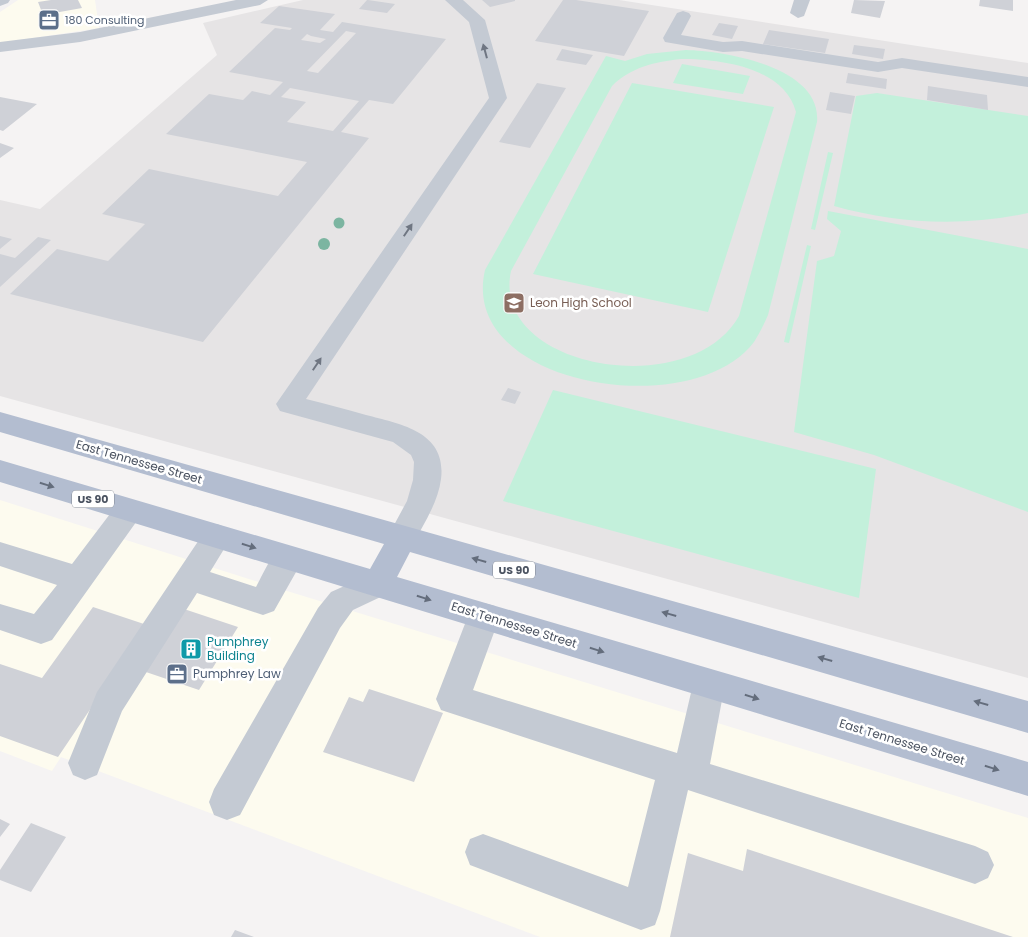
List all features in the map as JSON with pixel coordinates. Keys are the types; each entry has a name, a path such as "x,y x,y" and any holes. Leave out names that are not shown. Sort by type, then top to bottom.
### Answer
{"main road":[{"name":"East Tennessee Street","path":"0,422 1028,717"},
{"name":"East Tennessee Street","path":"0,471 1028,779"},
{"path":"378,584 402,538"}],"street":[{"path":"0,48 80,37 260,0"},
{"path":"402,538 421,500 427,480 428,462 422,449 402,434 289,404 498,98 477,20 453,0"},
{"path":"683,16 672,38 723,46 745,40 878,67 902,63 1028,82"},
{"path":"0,617 41,630 129,510"},
{"path":"85,763 109,703 217,536"},
{"path":"0,554 78,579"},
{"path":"190,578 263,602 290,558"},
{"path":"227,802 332,614 342,601 378,584"},
{"path":"484,616 453,699 974,865"},
{"path":"483,852 641,910 710,684"}],"shaded area":[{"name":"180 Consulting","path":"18,0 95,0 99,28 0,43 0,12"},
{"name":"Leon High School","path":"303,0 619,0 1028,63 1028,678 0,396 0,200 40,209 217,55 203,23"},
{"path":"0,500 287,591 1028,818 1028,937 540,937 61,757 52,771 0,751"}],"green space":[{"path":"686,50 703,51 746,59 768,66 788,75 804,88 814,103 817,122 768,315 754,342 724,367 682,382 635,386 586,380 542,365 507,342 486,310 485,270 606,56 625,61 647,54","holes":["697,59 731,64 765,75 789,97 796,112 739,316 714,343 680,359 640,366 599,363 561,351 531,332 513,305 511,271 612,86 627,74 644,66 671,60"]},
{"path":"682,64 750,76 743,94 673,83"},
{"path":"632,83 774,107 708,312 533,274"},
{"path":"877,93 1028,116 1028,213 955,222 882,217 834,206 856,96"},
{"path":"828,152 833,153 815,230 811,229"},
{"path":"828,211 1028,249 1028,512 874,455 794,432 817,261 834,256 841,231 827,219"},
{"path":"807,245 811,246 789,343 784,342"},
{"path":"553,390 876,469 859,598 503,501"}],"building":[{"path":"78,0 82,8 43,15 38,2"},
{"path":"367,0 395,4 387,13 359,9"},
{"path":"482,0 515,0 515,1 490,7"},
{"path":"563,0 576,0 649,11 624,56 535,41"},
{"path":"854,0 885,1 880,18 851,13"},
{"path":"980,0 1013,0 1013,11 979,6"},
{"path":"279,6 335,14 320,30 333,32 342,22 446,39 393,104 369,100 341,132 369,138 203,342 10,294 57,249 108,261 145,224 102,214 149,169 278,196 307,162 166,134 209,94 243,100 252,91 270,95 283,82 229,72 275,28 290,30 292,28 260,23","holes":["346,31 356,33 318,73 307,71","307,34 311,36 326,39 320,43 301,40","290,88 359,101 333,131 287,122 306,102 281,97"]},
{"path":"719,23 738,26 732,39 712,35"},
{"path":"769,30 829,39 825,53 763,44"},
{"path":"854,45 885,49 883,59 852,54"},
{"path":"562,49 593,55 586,65 556,60"},
{"path":"848,73 887,79 886,89 846,83"},
{"path":"537,83 566,88 530,148 499,142"},
{"path":"928,86 987,95 988,110 927,100"},
{"path":"830,92 855,96 851,114 826,110"},
{"path":"0,97 37,104 3,131 0,130"},
{"path":"0,143 14,148 0,158"},
{"path":"0,236 12,239 0,249"},
{"path":"38,237 51,240 0,287 0,254 15,258"},
{"path":"508,388 521,392 515,404 501,400"},
{"path":"93,607 147,625 58,757 0,736 0,664 42,678"},
{"name":"Pumphrey Building","path":"184,609 238,627 199,690 143,671"},
{"path":"369,689 443,713 414,782 323,752 349,697 363,702"},
{"path":"0,819 10,824 0,837"},
{"path":"31,823 66,837 31,892 0,880 0,870"},
{"path":"747,849 1013,937 670,937 688,853 743,871"},
{"path":"235,930 254,937 231,937"}],"place":[{"name":"180 Consulting","path":"49,20"},
{"name":"Leon High School","path":"514,303"},
{"name":"Pumphrey Building","path":"191,649"},
{"name":"Pumphrey Law","path":"177,674"}]}
